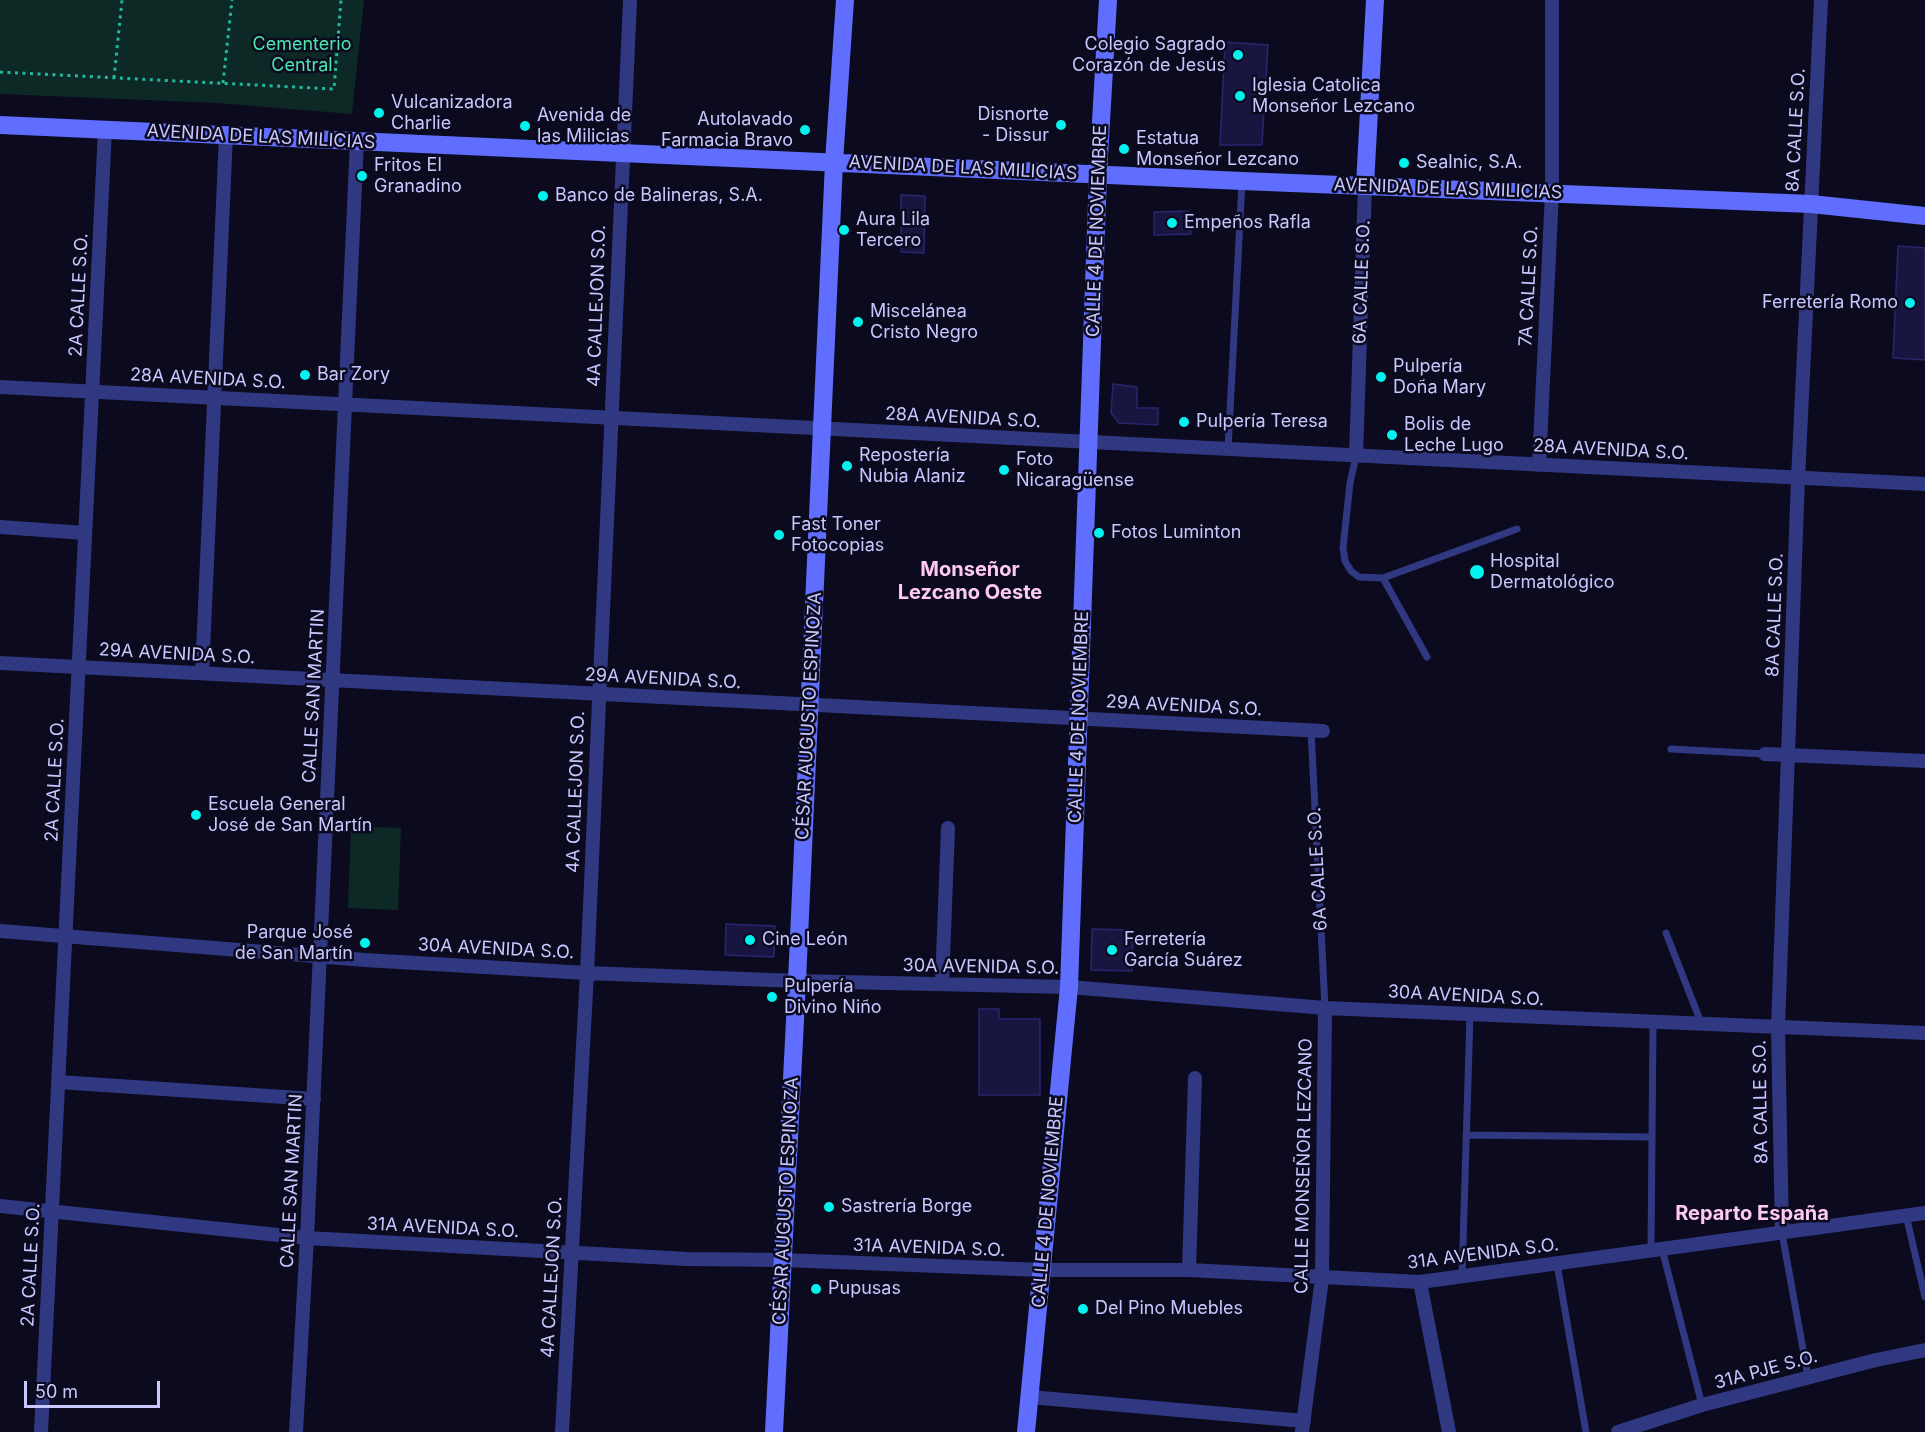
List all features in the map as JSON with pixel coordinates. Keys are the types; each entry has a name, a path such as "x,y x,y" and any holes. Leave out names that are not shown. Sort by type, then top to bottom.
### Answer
{"street":[{"name":"4A CALLEJON S.O.","path":"562,1432 587,973 630,0"},
{"name":"CÉSAR AUGUSTO ESPINOZA","path":"774,1432 784,1260 834,162 845,0"},
{"name":"CALLE 4 DE NOVIEMBRE","path":"1026,1432 1069,987 1098,174 1108,0"},
{"name":"6A CALLE S.O.","path":"1356,456 1365,185 1375,0"},
{"name":"7A CALLE S.O.","path":"1539,465 1552,193 1552,0"},
{"name":"8A CALLE S.O.","path":"1782,1233 1778,1028 1798,478 1821,0"},
{"name":"AVENIDA DE LAS MILICIAS","path":"0,125 1810,204 1925,216"},
{"name":"2A CALLE S.O.","path":"40,1432 105,130"},
{"path":"202,673 226,135"},
{"name":"CALLE SAN MARTIN","path":"296,1432 308,1238 357,141"},
{"name":"28A AVENIDA S.O.","path":"0,387 1925,484"},
{"path":"0,527 85,533"},
{"name":"29A AVENIDA S.O.","path":"0,663 1317,730"},
{"path":"1765,753 1925,761"},
{"path":"942,984 948,828"},
{"name":"30A AVENIDA S.O.","path":"0,931 365,960 587,973 797,981 1069,987 1325,1008 1925,1033"},
{"name":"CALLE MONSEÑOR LEZCANO","path":"1303,1427 1322,1278 1325,1008"},
{"path":"1189,1270 1194,1078"},
{"path":"58,1082 314,1099"},
{"name":"31A AVENIDA S.O.","path":"0,1206 308,1238 687,1259 784,1260 1042,1270 1189,1270 1420,1282 1925,1213"},
{"path":"1420,1282 1449,1432"},
{"name":"31A PJE S.O.","path":"1618,1432 1702,1405 1876,1360 1925,1350"},
{"path":"1030,1397 1303,1427"}],"lane":[{"path":"1228,449 1242,181"},
{"path":"1356,456 1343,548 1345,561 1351,571 1359,577 1383,578 1517,529"},
{"path":"1383,578 1427,657"},
{"name":"6A CALLE S.O.","path":"1317,730 1325,1008"},
{"path":"1671,749 1765,753"},
{"path":"1666,933 1702,1025"},
{"path":"1462,1277 1470,1014"},
{"path":"1653,1023 1652,1137 1656,1250 1702,1405"},
{"path":"1466,1135 1652,1137"},
{"path":"1906,1215 1925,1297"},
{"path":"1782,1233 1808,1377"},
{"path":"1557,1264 1586,1432"}],"path":[{"path":"114,78 122,0"},
{"path":"224,84 232,0"},
{"path":"0,72 334,89 341,0"}],"green space":[{"name":"Cementerio Central","path":"0,0 364,0 352,114 217,103 0,94"},
{"path":"351,826 401,828 398,910 348,908"}],"building":[{"path":"1225,42 1268,45 1262,145 1220,145"},
{"path":"901,195 925,196 924,253 901,252"},
{"name":"Empeños Rafla","path":"1190,211 1191,234 1154,235 1154,212"},
{"name":"Ferretería Romo","path":"1898,246 1925,248 1925,360 1893,358"},
{"path":"1113,384 1137,387 1137,408 1158,408 1158,425 1119,423 1111,413"},
{"name":"Cine León","path":"726,924 775,926 774,957 725,955"},
{"name":"Ferretería García Suárez","path":"1092,929 1133,930 1132,971 1091,970"},
{"path":"979,1009 999,1009 999,1019 1040,1019 1040,1095 979,1095"}],"place":[{"name":"Colegio Sagrado Corazón de Jesús","path":"1238,55"},
{"name":"Iglesia Catolica Monseñor Lezcano","path":"1240,96"},
{"name":"Vulcanizadora Charlie","path":"379,113"},
{"name":"Disnorte - Dissur","path":"1061,125"},
{"name":"Avenida de las Milicias","path":"525,126"},
{"name":"Autolavado Farmacia Bravo","path":"805,130"},
{"name":"Estatua Monseñor Lezcano","path":"1124,149"},
{"name":"Sealnic, S.A.","path":"1404,163"},
{"name":"Fritos El Granadino","path":"362,176"},
{"name":"Banco de Balineras, S.A.","path":"543,196"},
{"name":"Empeños Rafla","path":"1172,223"},
{"name":"Aura Lila Tercero","path":"844,230"},
{"name":"Ferretería Romo","path":"1910,303"},
{"name":"Miscelánea Cristo Negro","path":"858,322"},
{"name":"Bar Zory","path":"305,375"},
{"name":"Pulpería Doña Mary","path":"1381,377"},
{"name":"Pulpería Teresa","path":"1184,422"},
{"name":"Bolis de Leche Lugo","path":"1392,435"},
{"name":"Repostería Nubia Alaniz","path":"847,466"},
{"name":"Foto Nicaragüense","path":"1004,470"},
{"name":"Fotos Luminton","path":"1099,533"},
{"name":"Fast Toner Fotocopias","path":"779,535"},
{"name":"Hospital Dermatológico","path":"1477,572"},
{"name":"Escuela General José de San Martín","path":"196,815"},
{"name":"Cine León","path":"750,940"},
{"name":"Parque José de San Martín","path":"365,943"},
{"name":"Ferretería García Suárez","path":"1112,950"},
{"name":"Pulpería Divino Niño","path":"772,997"},
{"name":"Sastrería Borge","path":"829,1207"},
{"name":"Pupusas","path":"816,1289"},
{"name":"Del Pino Muebles","path":"1083,1309"}],"district":[{"name":"Monseñor Lezcano Oeste","path":"970,582"},
{"name":"Reparto España","path":"1752,1214"}]}
